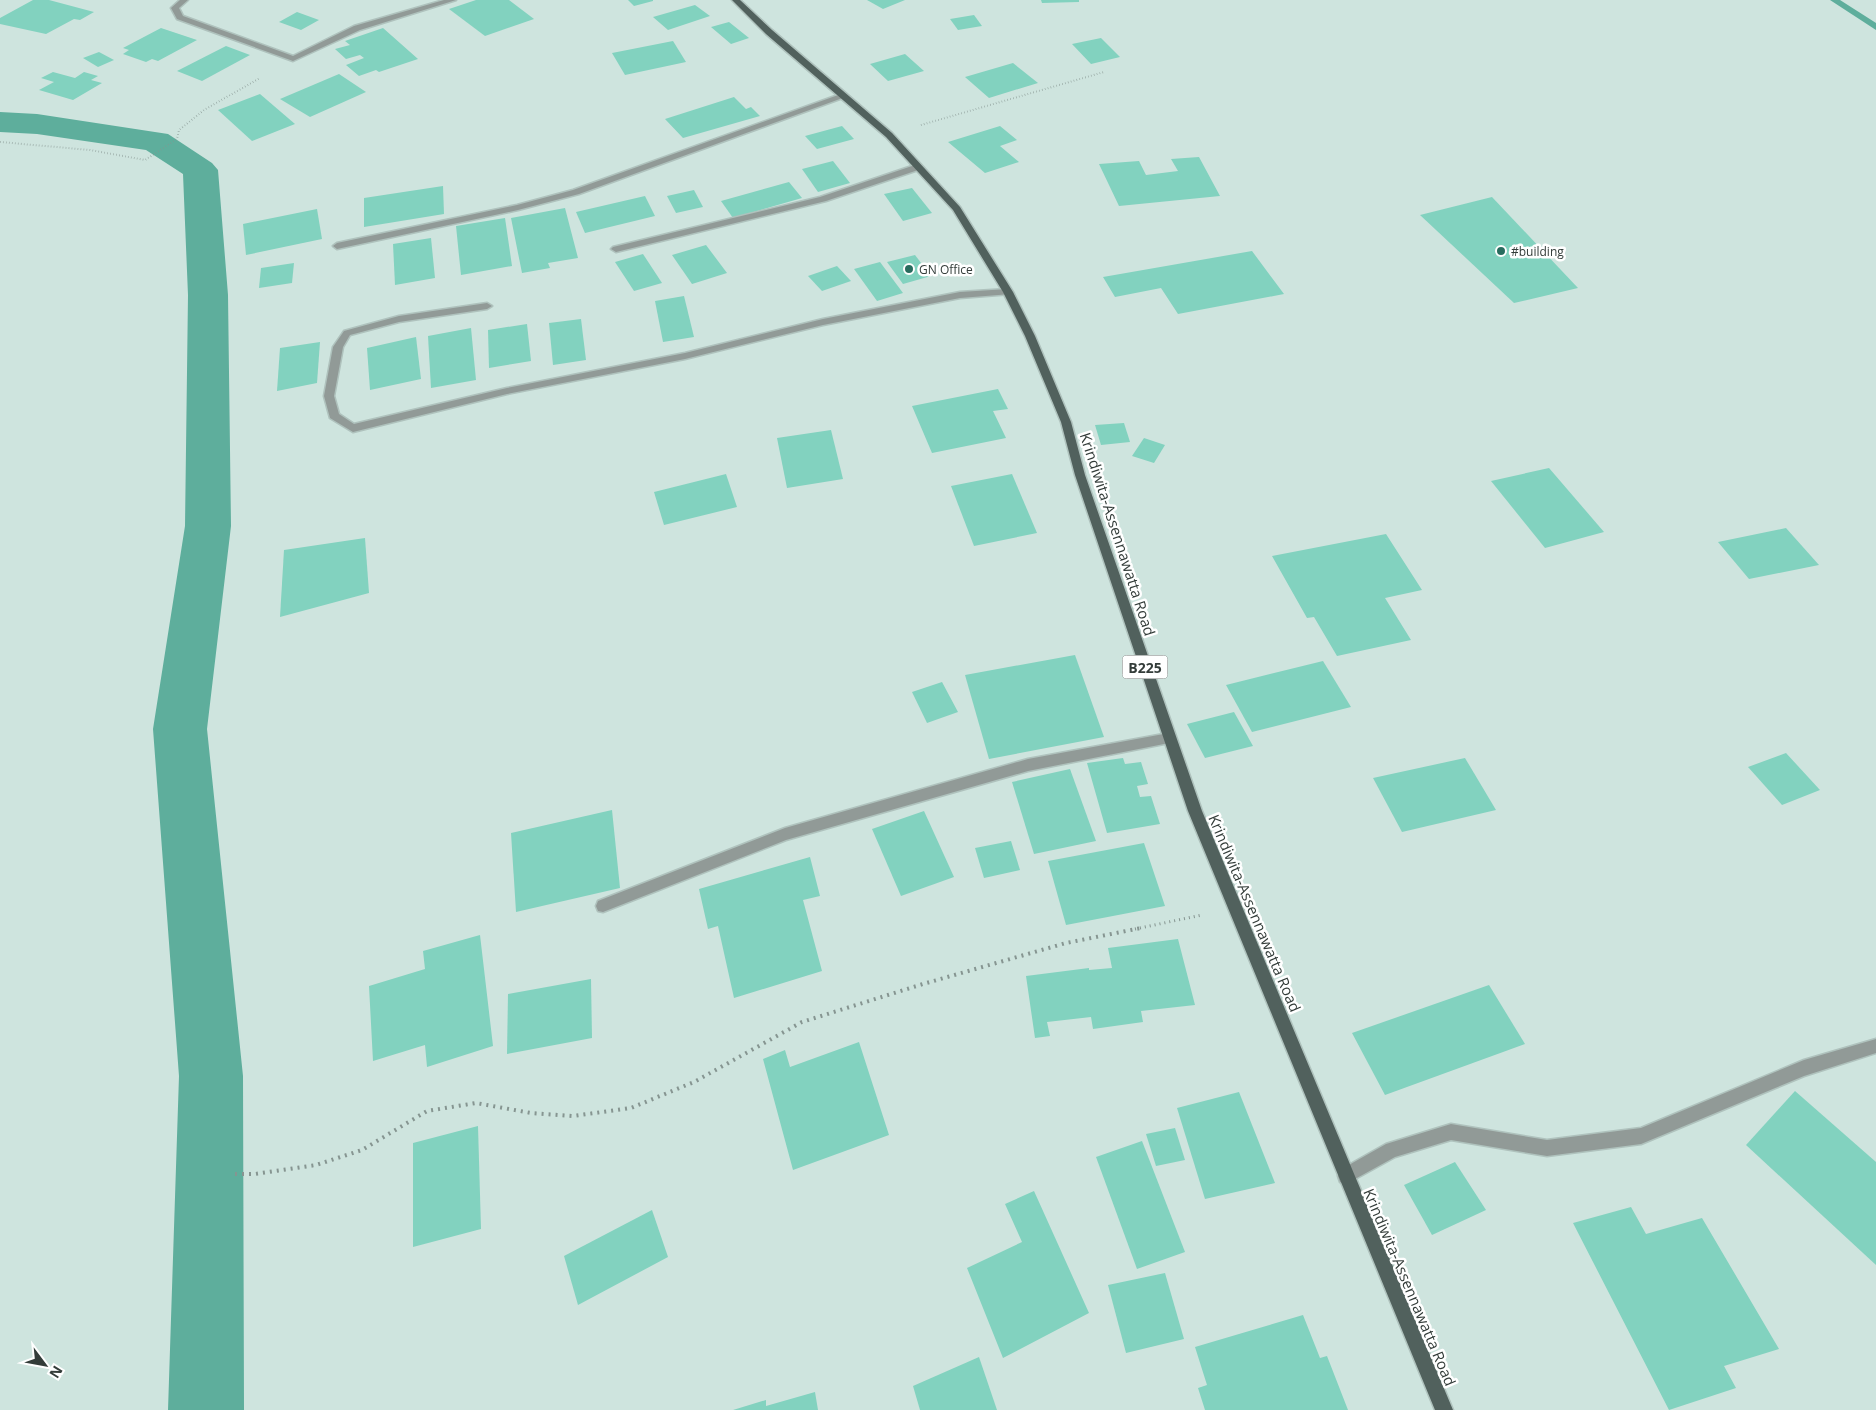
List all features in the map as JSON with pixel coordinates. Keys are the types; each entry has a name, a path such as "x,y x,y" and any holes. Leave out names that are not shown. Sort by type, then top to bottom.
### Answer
{"main road":[{"name":"Krindiwita-Assennawatta Road","path":"736,0 769,32 889,135 957,209 1008,292 1030,336 1066,422 1080,475 1195,811 1444,1410"}],"street":[{"path":"184,0 176,8 180,17 293,59 356,28 452,0"},
{"path":"336,246 518,207 576,192 844,96"},
{"path":"616,249 823,199 918,167"},
{"path":"486,306 398,319 347,333 338,347 329,396 334,416 354,428 507,391 685,356 823,322 960,296 1008,292"},
{"path":"603,906 785,834 1028,765 1169,738"},
{"path":"1346,1176 1392,1150 1451,1132 1547,1148 1640,1136 1804,1068 1876,1046"}],"path":[{"path":"0,142 82,148 123,154 145,160 177,139 179,130 204,110 293,59"},
{"path":"889,135 1104,72"},
{"path":"236,1174 255,1174 316,1164 362,1150 427,1111 476,1103 531,1113 573,1116 631,1108 694,1082 802,1022 923,984 1066,944 1235,908"}],"building":[{"path":"33,0 49,0 94,12 80,20 74,19 46,34 0,24 0,18"},
{"path":"476,0 509,0 534,19 485,36 449,9"},
{"path":"628,0 653,0 653,1 634,6"},
{"path":"867,0 905,0 883,9"},
{"path":"1041,0 1079,0 1079,2 1042,3"},
{"path":"695,5 710,16 668,30 653,17"},
{"path":"297,12 319,20 301,30 279,22"},
{"path":"974,15 982,26 958,30 950,19"},
{"path":"729,22 749,38 731,44 711,27"},
{"path":"161,28 197,40 158,61 152,59 146,62 123,54 129,50 123,48"},
{"path":"383,28 418,59 379,72 376,70 359,76 346,65 364,58 360,55 346,59 335,49 350,45 345,41"},
{"path":"1101,38 1120,57 1091,64 1072,44"},
{"path":"673,41 686,62 625,75 612,53"},
{"path":"226,46 250,55 202,81 177,71"},
{"path":"99,52 114,60 98,67 83,58"},
{"path":"905,54 924,71 888,81 870,64"},
{"path":"1013,63 1038,83 989,98 965,77"},
{"path":"53,72 75,78 84,72 98,76 91,80 102,83 73,100 39,90 54,82 41,78"},
{"path":"339,74 366,92 310,117 280,99"},
{"path":"260,94 295,124 252,141 218,110"},
{"path":"734,97 746,109 751,107 760,116 683,138 665,119"},
{"path":"842,126 854,139 817,149 805,136"},
{"path":"1000,126 1017,140 1000,146 1019,162 985,173 948,142"},
{"path":"1199,157 1220,196 1119,206 1099,164 1139,161 1146,175 1178,171 1171,159"},
{"path":"833,161 850,183 818,192 802,169"},
{"path":"789,182 802,198 733,218 721,201"},
{"path":"443,186 444,214 364,227 364,198"},
{"path":"912,188 932,213 903,221 884,194"},
{"path":"694,190 703,207 676,213 667,196"},
{"path":"645,196 655,216 585,233 576,212"},
{"name":"#building","path":"1492,197 1578,288 1514,303 1420,215"},
{"path":"565,208 578,258 548,263 550,268 522,273 511,218"},
{"path":"317,209 322,239 246,255 243,224"},
{"path":"505,218 512,266 461,275 456,226"},
{"path":"431,238 435,278 395,285 393,244"},
{"path":"706,245 727,273 692,284 672,255"},
{"path":"1252,251 1284,294 1178,314 1161,288 1115,297 1103,277"},
{"path":"643,254 662,283 634,291 615,262"},
{"name":"GN Office","path":"915,255 931,276 903,284 887,262"},
{"path":"880,262 903,293 877,301 854,269"},
{"path":"294,263 292,283 259,288 261,268"},
{"path":"837,266 851,281 822,291 808,276"},
{"path":"684,296 694,337 663,342 655,301"},
{"path":"581,319 586,360 553,365 549,323"},
{"path":"527,324 531,361 489,368 488,330"},
{"path":"471,328 476,380 431,388 428,336"},
{"path":"416,337 421,379 370,390 367,348"},
{"path":"320,342 317,383 277,391 280,348"},
{"path":"998,389 1008,409 993,411 1006,438 932,453 912,406"},
{"path":"1124,423 1130,442 1101,445 1095,425"},
{"path":"831,430 843,479 787,488 777,438"},
{"path":"1144,438 1165,445 1154,463 1132,456"},
{"path":"1549,468 1604,532 1545,548 1491,481"},
{"path":"726,474 737,507 664,525 654,492"},
{"path":"1012,474 1037,533 974,546 951,486"},
{"path":"1786,528 1819,565 1749,579 1718,542"},
{"path":"1386,534 1422,590 1385,598 1411,640 1337,656 1314,617 1307,618 1272,556"},
{"path":"365,538 369,593 280,617 284,550"},
{"path":"1075,655 1104,737 989,759 965,675"},
{"path":"1323,661 1351,707 1252,732 1226,685"},
{"path":"942,682 958,712 927,723 912,692"},
{"path":"1234,712 1253,746 1205,758 1187,724"},
{"path":"1786,753 1820,790 1782,805 1748,767"},
{"path":"1123,758 1125,764 1141,762 1148,784 1137,786 1140,797 1151,796 1160,824 1107,833 1087,763"},
{"path":"1465,758 1496,810 1402,832 1373,778"},
{"path":"1070,769 1096,841 1034,854 1012,782"},
{"path":"612,810 620,888 516,912 511,833"},
{"path":"924,811 954,877 901,896 872,829"},
{"path":"1011,841 1020,870 984,878 975,848"},
{"path":"1144,843 1165,906 1066,925 1048,861"},
{"path":"810,857 820,896 803,900 822,971 734,998 718,926 708,929 699,889"},
{"path":"480,935 493,1046 427,1067 425,1045 373,1061 369,986 425,969 423,951"},
{"path":"1178,939 1195,1005 1141,1011 1143,1022 1093,1029 1091,1017 1047,1022 1050,1036 1035,1038 1026,976 1089,968 1089,970 1112,968 1108,948"},
{"path":"591,979 592,1038 507,1054 508,994"},
{"path":"1489,985 1525,1044 1385,1095 1352,1033"},
{"path":"859,1042 889,1135 793,1170 763,1059 785,1050 790,1067"},
{"path":"1795,1091 1876,1162 1876,1265 1746,1145"},
{"path":"1239,1092 1275,1183 1205,1199 1177,1108"},
{"path":"478,1126 481,1229 413,1247 413,1143"},
{"path":"1175,1128 1185,1160 1156,1166 1146,1134"},
{"path":"1142,1141 1185,1252 1137,1269 1096,1157"},
{"path":"1455,1162 1486,1210 1432,1235 1404,1185"},
{"path":"1034,1191 1089,1313 1003,1358 967,1268 1022,1242 1005,1204"},
{"path":"1631,1207 1646,1234 1702,1218 1779,1349 1724,1366 1736,1388 1669,1410 1573,1223"},
{"path":"652,1210 668,1257 578,1305 564,1256"},
{"path":"1165,1273 1184,1339 1126,1353 1108,1285"},
{"path":"1303,1315 1320,1358 1327,1356 1348,1410 1205,1410 1198,1388 1207,1385 1195,1347"},
{"path":"979,1357 997,1410 920,1410 913,1386"},
{"path":"815,1392 818,1410 733,1410 766,1400 766,1406"}],"waterway":[{"path":"1834,0 1876,27"},
{"path":"0,122 37,124 156,141 200,170 208,295 208,526 180,729 211,1076 206,1410"}],"place":[{"name":"#building","path":"1501,251"},
{"name":"GN Office","path":"909,269"}]}
